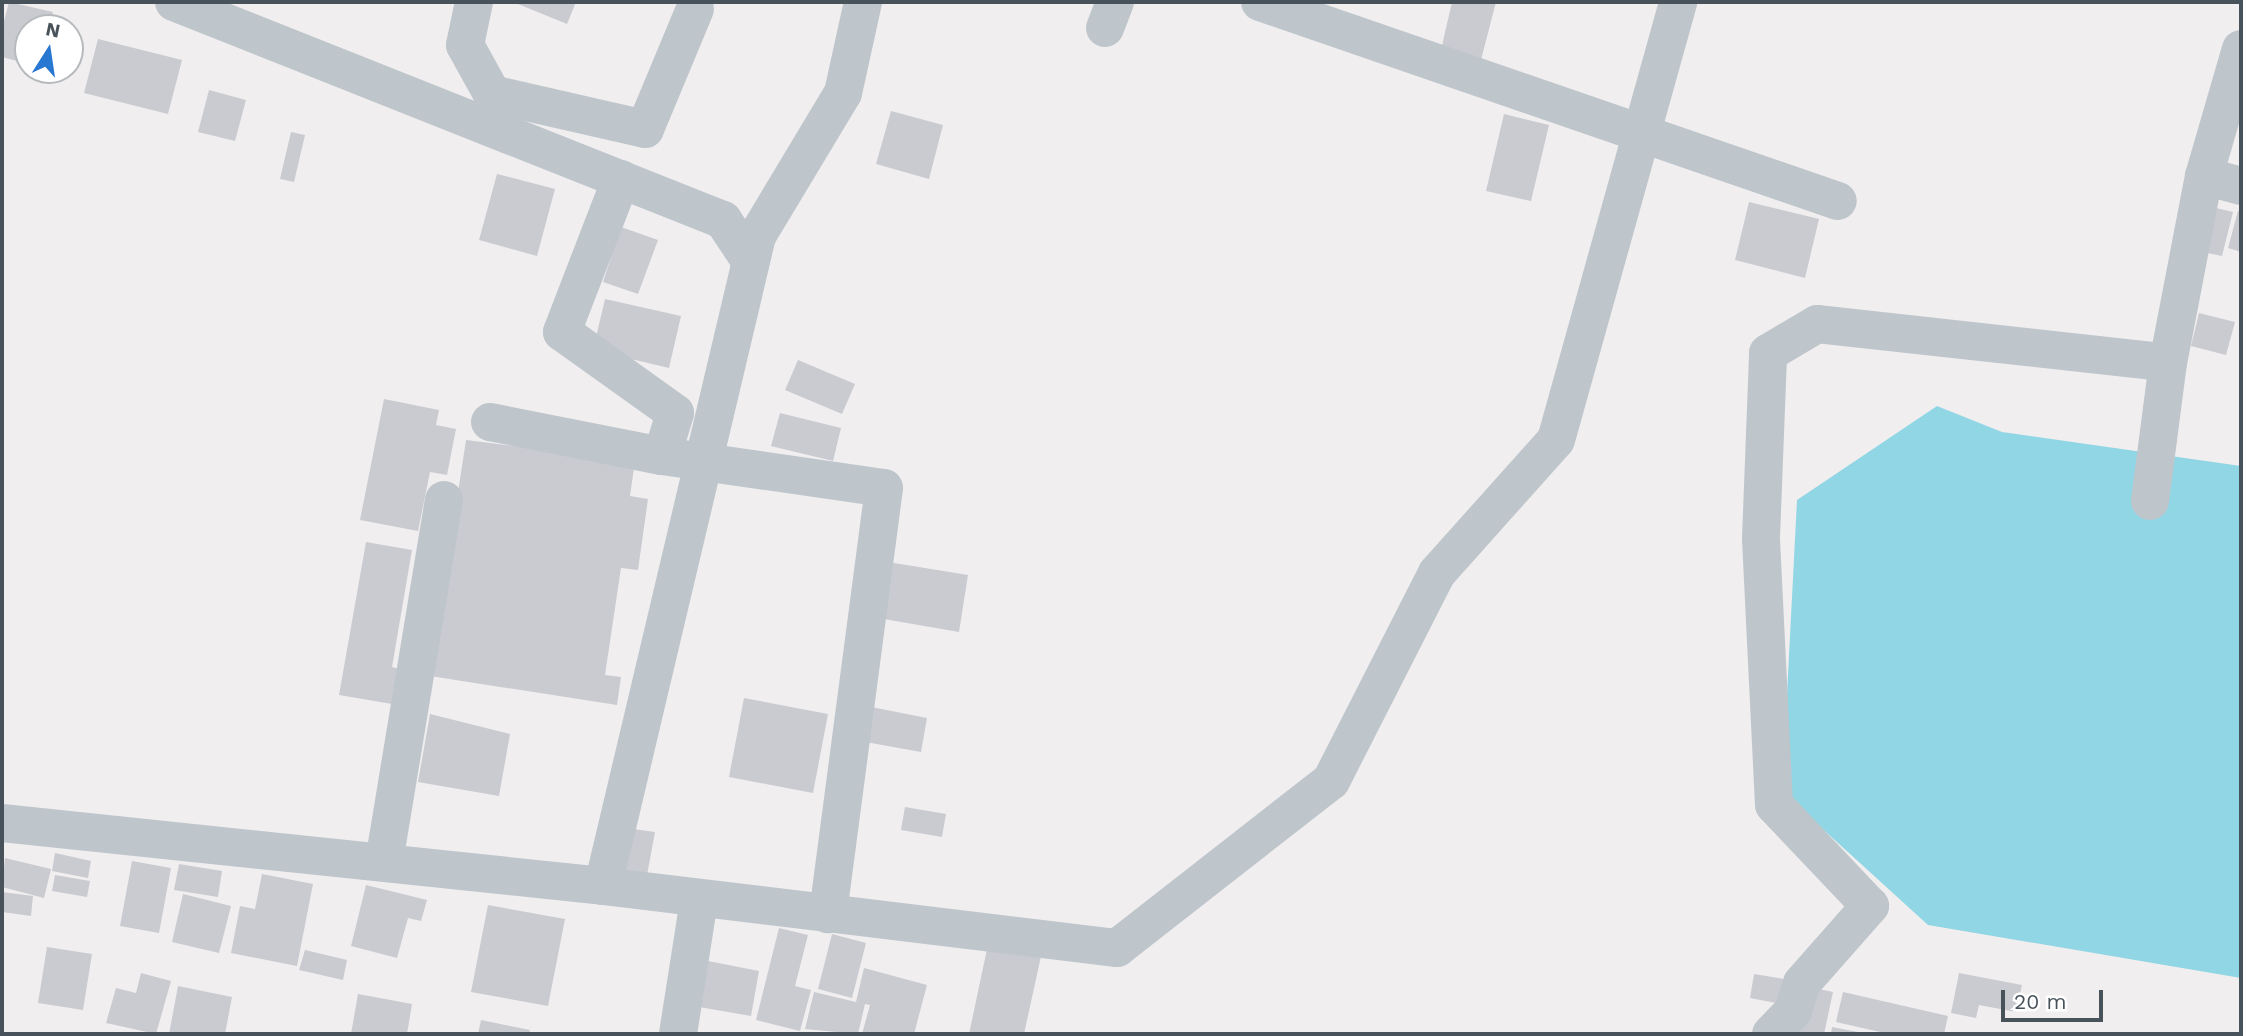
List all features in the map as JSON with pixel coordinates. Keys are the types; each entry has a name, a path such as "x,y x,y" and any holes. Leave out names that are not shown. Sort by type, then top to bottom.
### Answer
{"street":[{"path":"174,2 222,11 723,220 751,262"},
{"path":"474,2 465,45 492,94 645,129 695,9"},
{"path":"603,886 757,236 843,93 863,2"},
{"path":"1260,2 1838,201"},
{"path":"2,823 603,886 699,900 1117,948 1331,781 1437,573 1556,440 1678,2"},
{"path":"2150,500 2168,363 2204,176 2241,50"},
{"path":"2204,176 2241,186"},
{"path":"621,179 562,332 676,413 662,456"},
{"path":"1771,1034 1793,1011 1802,984 1870,906 1774,805 1761,538 1768,353 1817,324 2168,363"},
{"path":"491,422 662,456 704,459 884,488 828,915"},
{"path":"384,862 444,500"},
{"path":"678,1034 699,900"}],"water":[{"path":"1937,406 2002,432 2241,466 2241,978 1928,925 1782,792 1797,500"}],"building":[{"path":"9,2 53,12 14,14 14,60 2,57 2,29"},
{"path":"513,2 576,2 567,24"},
{"path":"1452,2 1496,2 1481,60 1441,50"},
{"path":"98,39 182,60 168,114 84,93"},
{"path":"209,90 246,100 235,141 198,132"},
{"path":"891,111 943,125 929,179 876,164"},
{"path":"1504,114 1549,125 1531,201 1486,191"},
{"path":"291,132 305,135 294,182 280,179"},
{"path":"497,174 555,189 537,256 479,240"},
{"path":"1749,202 1819,219 1805,278 1735,260"},
{"path":"2212,207 2233,212 2222,256 2202,252"},
{"path":"2238,211 2241,212 2241,252 2228,248"},
{"path":"621,227 658,240 638,294 603,282"},
{"path":"605,299 681,316 669,368 593,350"},
{"path":"2199,313 2235,322 2226,355 2191,346"},
{"path":"798,360 855,384 842,414 785,390"},
{"path":"384,399 439,410 436,425 456,429 447,475 430,472 418,531 360,520"},
{"path":"780,413 841,428 833,461 771,446"},
{"path":"466,440 635,461 630,496 648,499 638,570 621,568 605,675 621,677 617,705 430,676"},
{"path":"366,542 412,550 392,667 399,669 392,704 339,695"},
{"path":"888,562 968,575 959,632 878,618"},
{"path":"744,698 828,714 813,793 729,777"},
{"path":"866,706 927,718 921,752 860,741"},
{"path":"430,714 510,734 499,796 418,782"},
{"path":"905,807 946,814 942,837 901,830"},
{"path":"633,829 655,832 645,886 624,882"},
{"path":"55,853 91,861 88,878 52,871"},
{"path":"5,858 51,869 44,898 2,887"},
{"path":"132,861 171,868 159,933 120,926"},
{"path":"179,864 222,871 218,897 174,890"},
{"path":"262,874 313,884 297,966 231,953 240,906 255,909"},
{"path":"55,875 90,881 87,897 52,891"},
{"path":"366,885 427,900 421,921 408,918 397,958 351,946"},
{"path":"2,892 33,896 31,916 2,912"},
{"path":"183,894 231,906 219,953 172,942"},
{"path":"488,905 565,919 548,1006 471,992"},
{"path":"779,928 808,935 795,986 811,990 800,1031 756,1020"},
{"path":"832,934 866,943 852,998 818,989"},
{"path":"990,935 1043,947 1024,1034 969,1034"},
{"path":"47,947 92,954 83,1010 38,1003"},
{"path":"305,950 347,960 343,980 299,970"},
{"path":"708,961 759,971 751,1016 699,1007"},
{"path":"864,968 927,985 914,1034 862,1034 870,1005 865,1004 858,1034 805,1029 814,992 856,1002"},
{"path":"141,973 171,981 156,1034 106,1023 116,988 136,993"},
{"path":"1959,973 2022,985 2016,1012 1979,1005 1976,1018 1951,1013"},
{"path":"1754,974 1796,981 1792,1006 1750,998"},
{"path":"178,986 232,997 225,1034 169,1034"},
{"path":"1805,986 1833,992 1824,1034 1796,1034"},
{"path":"1843,992 1948,1016 1944,1034 1889,1034 1836,1022"},
{"path":"358,994 412,1004 407,1034 351,1034"},
{"path":"481,1020 530,1030 529,1034 478,1034"},
{"path":"1832,1027 1863,1033 1863,1034 1831,1034"}]}
